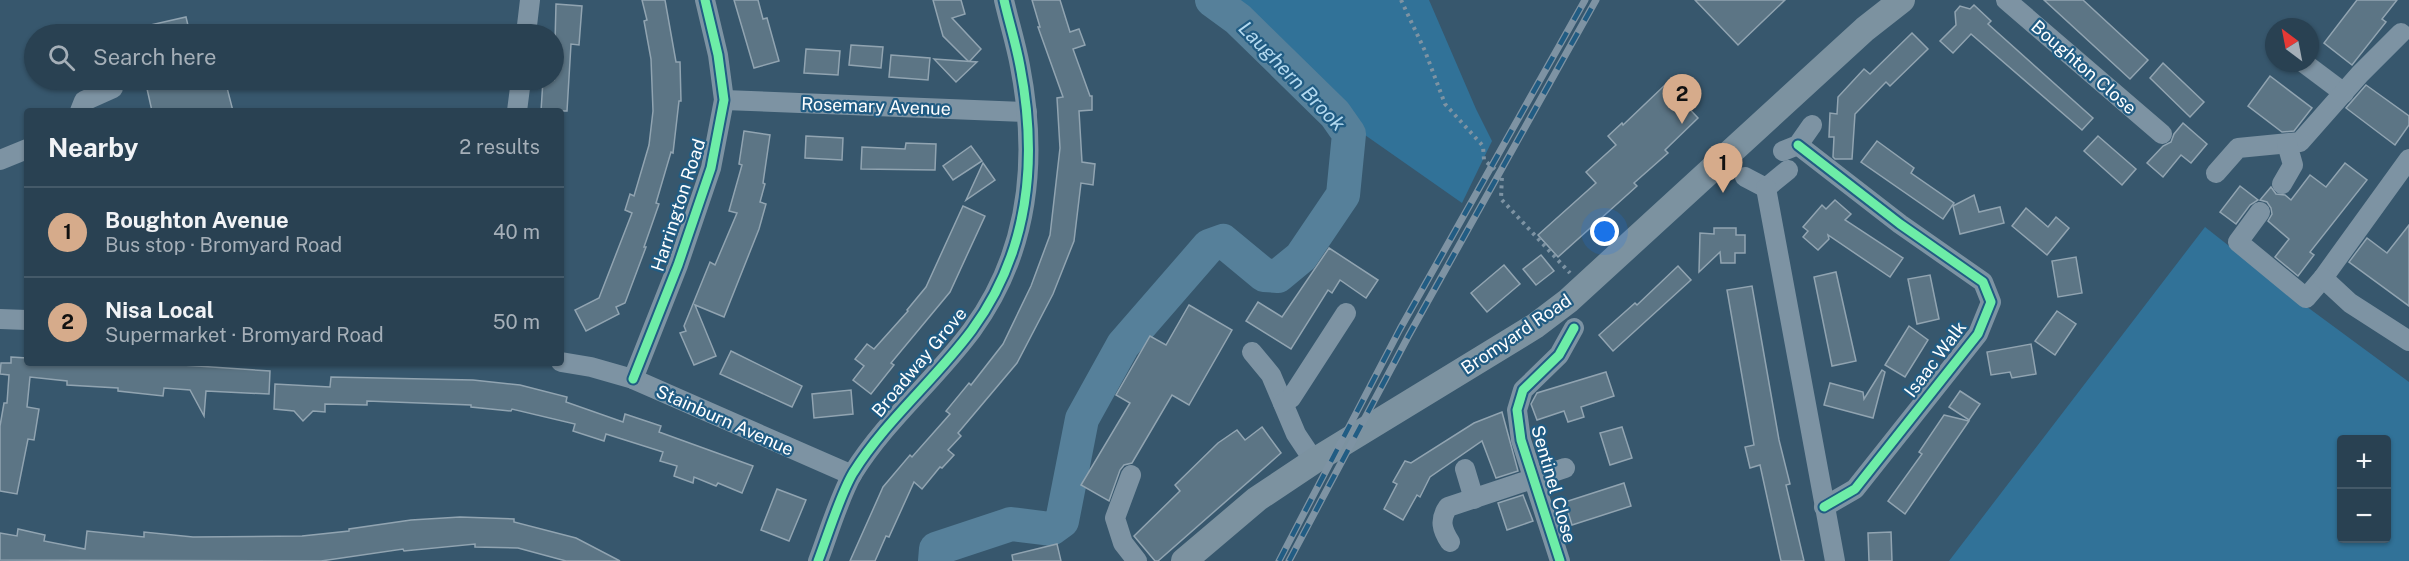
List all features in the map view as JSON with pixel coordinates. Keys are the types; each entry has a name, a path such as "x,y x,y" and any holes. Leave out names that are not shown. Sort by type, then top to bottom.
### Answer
{"main road":[{"name":"Bromyard Road","path":"1184,561 1257,499 1314,461 1535,326 1575,308 1865,29 1902,0"}],"street":[{"path":"527,24 530,0"},
{"name":"Harrington Road","path":"633,379 678,265 711,168 724,100 718,55 705,0"},
{"name":"Broadway Grove","path":"818,561 852,475 879,435 973,330 1000,283 1018,240 1025,205 1030,150 1020,65 1004,0"},
{"name":"Boughton Close","path":"2006,0 2162,134"},
{"path":"2216,173 2238,148 2300,142 2360,74 2406,33"},
{"path":"2316,72 2344,93"},
{"path":"81,108 84,101 109,90"},
{"path":"517,108 520,90"},
{"name":"Rosemary Avenue","path":"724,100 1027,112"},
{"path":"1812,125 1766,188 1835,561"},
{"path":"2282,184 2293,165 2286,144"},
{"path":"0,160 24,150"},
{"name":"Isaac Walk","path":"1790,155 1900,224 1983,282 1991,302 1978,334 1855,489 1824,507"},
{"path":"2260,212 2238,242 2306,298 2409,159"},
{"path":"1745,177 1766,188"},
{"path":"2323,278 2350,303 2409,341"},
{"name":"Sentinel Close","path":"1560,561 1521,440 1517,410 1523,390 1559,355 1575,308"},
{"path":"1283,403 1291,398 1346,313"},
{"path":"0,318 24,320"},
{"path":"1252,352 1271,375 1296,434 1314,461"},
{"name":"Stainburn Avenue","path":"564,362 591,367 633,379 852,475"},
{"name":"Sentinel Close","path":"1533,479 1565,468"},
{"path":"1465,469 1474,499"},
{"path":"1131,475 1115,518 1124,543 1137,561"},
{"path":"1450,542 1443,532 1442,516 1448,507 1533,479"}],"path":[{"path":"1401,0 1425,51 1445,104 1483,146 1484,160 1502,176 1501,199 1560,265 1575,308"}],"shaded area":[{"path":"1212,0 1429,0 1492,141 1462,203 1335,114 1238,19"},
{"path":"2205,227 2295,298 2409,382 2409,561 1949,561"}],"building":[{"path":"642,0 665,0 676,62 680,62 681,101 679,101 673,153 671,152 656,203 659,204 644,247 646,247 625,303 616,307 619,314 586,331 575,310 599,298 632,213 625,210 630,194 634,196 649,145 653,111 651,59 644,21 647,20"},
{"path":"734,0 758,0 763,19 767,18 779,61 754,68"},
{"path":"933,0 961,0 965,14 952,18 981,49 969,62 943,36"},
{"path":"1032,0 1060,0 1070,32 1079,29 1085,45 1073,49 1090,96 1092,96 1092,110 1079,111 1082,162 1095,164 1093,185 1081,183 1074,241 1053,294 1017,363 958,433 961,436 948,450 954,455 942,468 940,467 922,489 914,482 889,537 886,536 875,561 850,561 883,487 950,414 946,411 969,383 971,385 1003,344 1031,286 1050,235 1060,148 1057,98 1063,97 1038,27 1040,27"},
{"path":"1695,0 1785,0 1738,45"},
{"path":"2044,0 2083,0 2148,60 2130,79"},
{"path":"2357,0 2397,0 2382,19 2386,22 2352,65 2324,43"},
{"path":"556,4 582,6 579,45 571,44 567,111 564,111 564,108 541,108 542,90 564,90 564,24 555,24"},
{"path":"1974,5 1991,21 1988,24 2093,118 2082,130 1971,34 1953,53 1940,41 1956,25 1955,12 1960,6 1970,9"},
{"path":"186,17 188,24 155,24"},
{"path":"1912,33 1928,49 1890,86 1886,82 1855,114 1852,159 1835,159 1833,157 1834,137 1829,137 1830,113 1837,114 1838,97 1864,69 1870,74"},
{"path":"851,45 883,47 881,68 849,65"},
{"path":"806,49 840,51 838,75 804,73"},
{"path":"891,55 930,58 928,80 889,77"},
{"path":"934,59 977,62 956,82"},
{"path":"2163,63 2204,102 2190,117 2150,78"},
{"path":"2270,76 2312,108 2294,131 2282,132 2248,106"},
{"path":"1666,84 1698,118 1665,150 1668,153 1634,183 1637,186 1558,257 1538,235 1596,183 1586,172 1616,145 1608,136 1622,123 1623,125"},
{"path":"2366,85 2409,116 2409,125 2395,145 2346,108"},
{"path":"147,90 228,90 232,108 151,108"},
{"path":"2183,123 2207,144 2191,163 2181,155 2163,177 2147,163 2163,146 2171,142"},
{"path":"744,131 770,135 763,183 765,184 760,202 766,204 759,229 724,317 695,305 716,356 694,365 680,333 686,331 684,326 710,262 715,265 737,213 729,211 742,165 739,164"},
{"path":"806,136 843,138 842,160 805,158"},
{"path":"2098,136 2136,169 2122,185 2084,151"},
{"path":"1877,141 1914,168 1911,173 1954,203 1943,219 1861,162"},
{"path":"906,143 936,144 935,170 861,169 862,147 905,149"},
{"path":"971,146 982,161 953,180 943,166"},
{"path":"983,163 995,180 966,200"},
{"path":"2345,163 2367,180 2310,252 2314,255 2298,276 2275,257 2289,239 2268,221 2272,214 2271,208 2267,202 2260,200 2271,187 2276,194 2285,195 2291,200 2310,175 2326,187"},
{"path":"2240,186 2258,200 2250,205 2236,224 2220,212"},
{"path":"1974,195 1979,212 2000,207 2004,223 1960,234 1953,206"},
{"path":"1835,200 1851,214 1845,220 1903,258 1890,277 1828,235 1829,239 1818,250 1803,237 1808,231 1803,227 1822,205 1826,209"},
{"path":"963,206 985,216 950,292 891,363 894,365 871,394 853,380 864,366 855,359 867,344 874,349 926,287"},
{"path":"2026,208 2048,227 2056,217 2069,228 2047,255 2012,226"},
{"path":"2409,225 2409,306 2349,262 2367,238 2387,253"},
{"path":"1714,228 1736,228 1736,235 1745,235 1745,253 1735,253 1735,263 1721,263 1720,252 1699,272 1700,233 1714,234"},
{"path":"1329,248 1378,280 1366,298 1340,280 1332,293 1328,290 1291,349 1246,321 1258,302 1282,317"},
{"path":"1541,255 1554,271 1536,285 1523,269"},
{"path":"2076,257 2082,293 2058,297 2052,261"},
{"path":"1504,265 1520,284 1487,312 1471,293"},
{"path":"1678,266 1691,280 1613,351 1599,335 1635,303 1637,305"},
{"path":"1836,272 1856,361 1832,366 1814,277"},
{"path":"1930,275 1939,319 1917,324 1908,279"},
{"path":"1752,286 1779,440 1790,484 1786,485 1804,561 1781,561 1760,465 1750,468 1745,447 1754,445 1727,290"},
{"path":"1189,305 1232,330 1189,405 1172,395 1132,463 1124,465 1120,470 1109,501 1081,485 1130,403 1116,395 1150,336 1166,345"},
{"path":"2057,311 2076,324 2055,355 2035,341"},
{"path":"1909,326 1928,340 1905,377 1885,365"},
{"path":"2031,344 2036,374 2012,378 2010,372 1991,375 1987,352"},
{"path":"731,351 802,386 792,407 720,374"},
{"path":"11,357 24,358 24,366 197,366 270,371 269,394 206,391 204,416 190,390 164,388 163,396 118,391 118,388 67,385 67,381 30,377 27,407 39,409 34,440 28,439 17,494 0,491 0,426 4,403 7,403 9,375 0,374 1,363 11,363"},
{"path":"1882,370 1885,372 1873,418 1824,405 1830,383 1863,392 1864,399"},
{"path":"1606,372 1614,396 1581,407 1584,417 1568,422 1564,411 1537,420 1531,404 1537,393"},
{"path":"331,377 473,380 520,385 567,397 566,402 623,422 625,414 661,426 659,432 753,466 742,493 718,483 716,486 694,477 693,483 674,476 677,466 660,461 663,452 606,434 604,441 573,431 575,424 512,409 511,411 471,407 471,405 367,401 367,405 325,404 325,412 313,411 303,421 294,411 274,409 275,384 330,387"},
{"path":"851,390 853,414 814,418 812,394"},
{"path":"1960,391 1980,404 1969,420 1949,407"},
{"path":"1502,412 1518,471 1496,478 1482,441 1430,477 1420,497 1417,495 1403,520 1384,509 1397,484 1393,482 1405,461 1411,463 1474,423"},
{"path":"1944,415 1969,421 1905,514 1888,501 1922,454 1919,452"},
{"path":"1262,427 1281,453 1158,561 1155,561 1134,536 1180,491 1175,485 1218,443 1237,430 1245,440"},
{"path":"1622,427 1632,458 1610,465 1600,433"},
{"path":"1624,483 1631,506 1572,525 1565,502"},
{"path":"777,489 806,500 789,541 761,530"},
{"path":"1523,495 1533,521 1507,530 1498,503"},
{"path":"460,517 514,519 514,522 576,538 620,561 566,561 518,548 475,547 475,544 404,551 403,549 321,561 0,560 0,533 17,536 18,529 45,535 44,541 85,549 87,531 144,537 144,532 193,537 302,536 349,531 349,529 411,520"},
{"path":"1891,532 1892,561 1869,561 1868,533"},
{"path":"1057,544 1061,561 1013,561 1012,555"}],"waterway":[{"name":"Laughern Brook","path":"935,561 936,549 1011,524 1051,529 1062,521 1082,419 1123,345 1209,246 1223,241 1264,275 1278,276 1301,257 1343,195 1349,134 1335,114 1238,19 1212,0"}],"railway":[{"path":"1279,561 1400,329 1585,0"},
{"path":"1289,561 1409,335 1596,0"}],"cycle path":[{"path":"633,379 678,265 711,168 724,100 718,55 705,0"},
{"path":"818,561 853,473 880,435 972,330 991,300 1006,269 1017,237 1028,170 1028,136 1020,66 1004,0"},
{"path":"1798,145 1900,224 1983,282 1991,302 1978,334 1855,489 1824,507"},
{"path":"1560,561 1521,440 1517,410 1523,390 1559,355 1574,328"}],"place":[{"name":"Nisa Local","path":"1682,124"},
{"name":"Boughton Avenue","path":"1723,193"}]}
